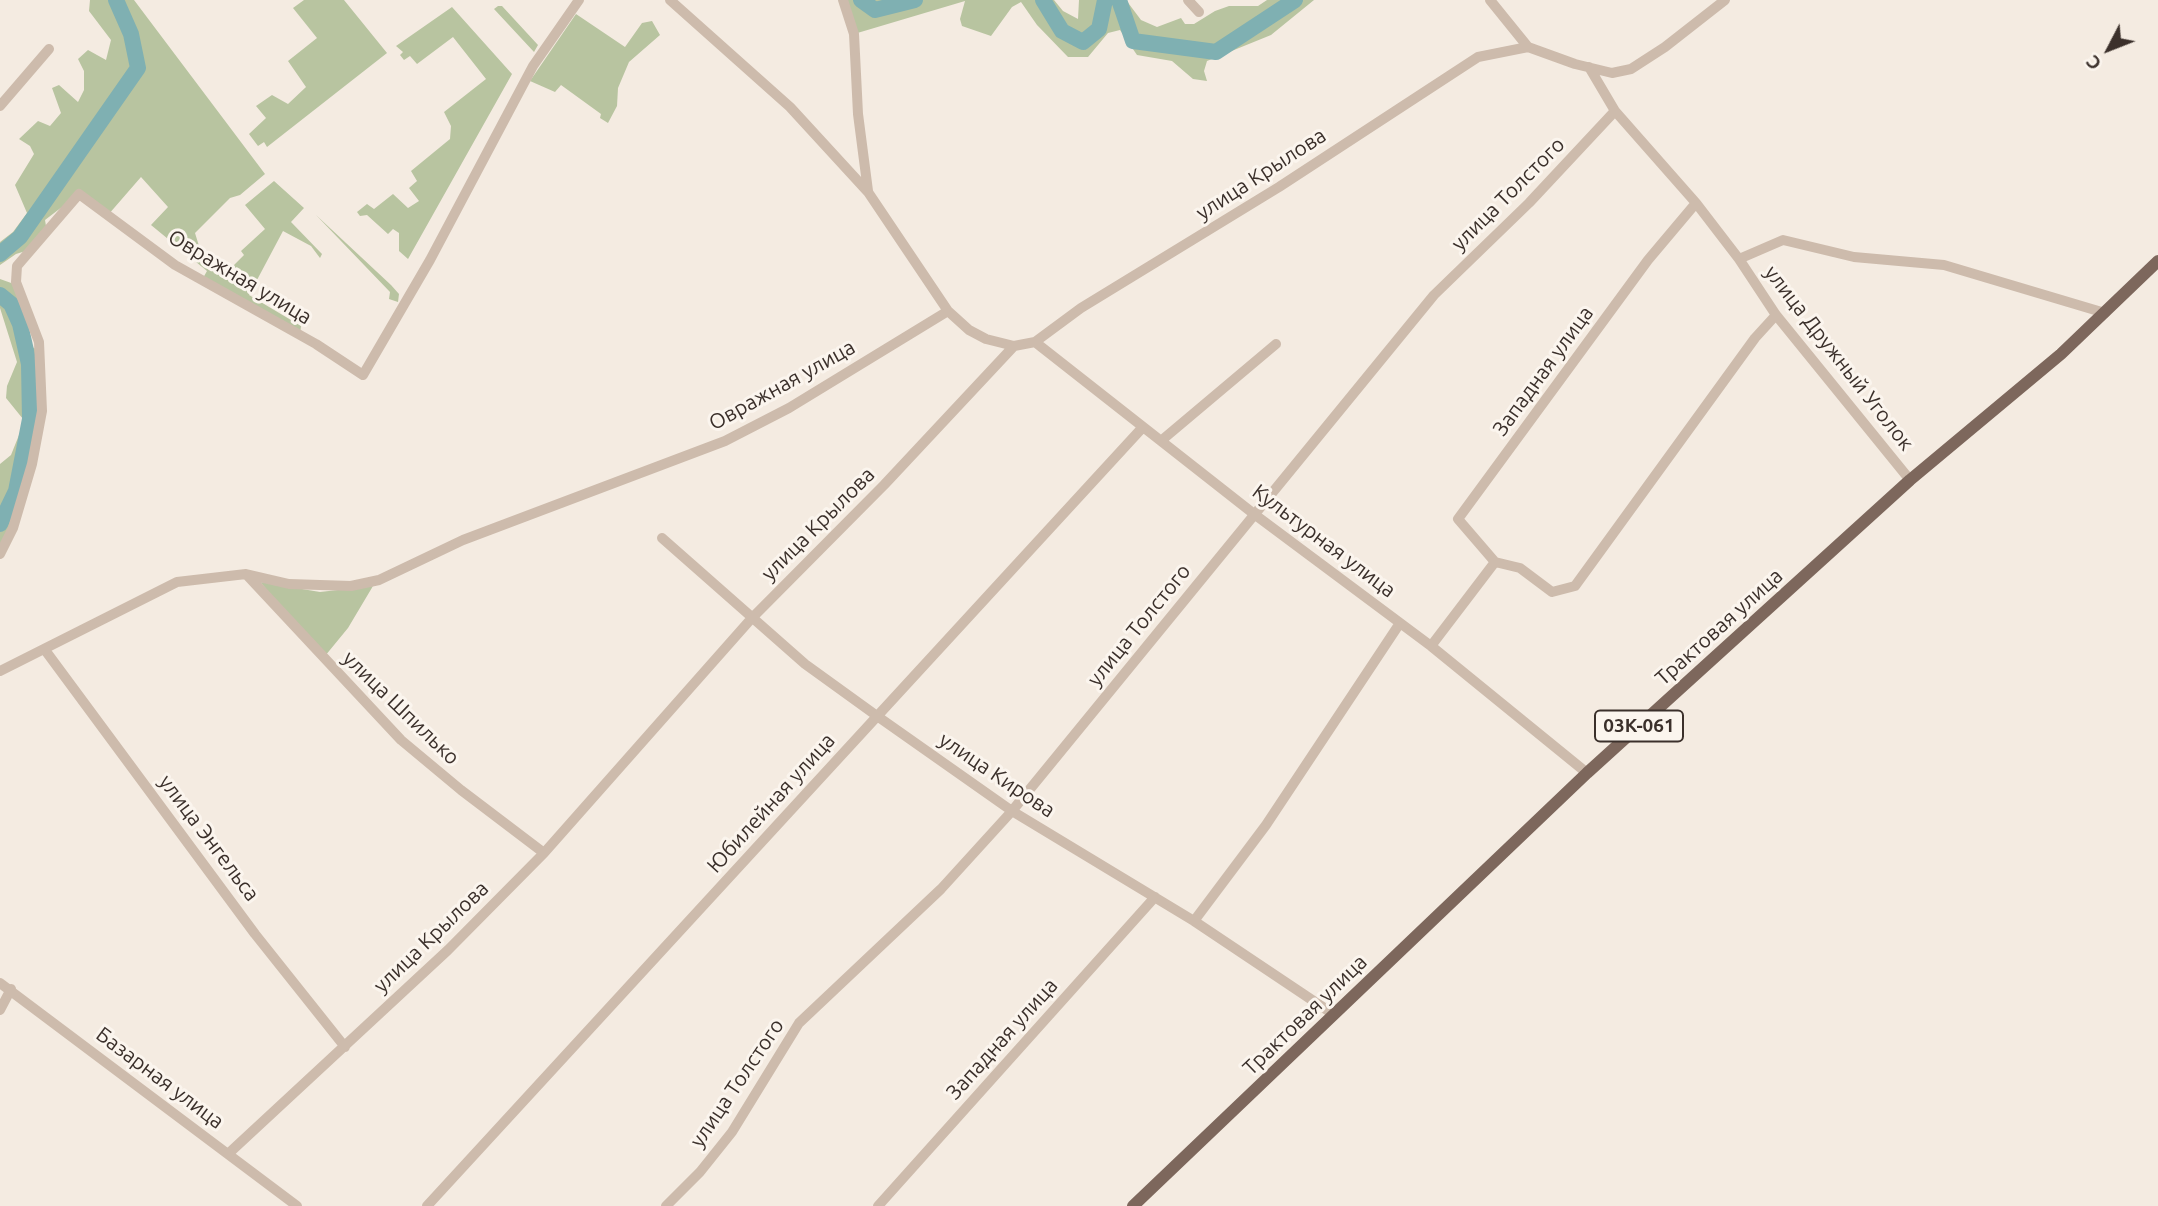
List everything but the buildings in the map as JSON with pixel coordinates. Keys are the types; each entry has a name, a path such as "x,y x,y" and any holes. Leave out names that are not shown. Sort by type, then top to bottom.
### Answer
{"main road":[{"name":"Трактовая улица","path":"1133,1206 1587,774 1910,480 2105,313 2158,261"}],"street":[{"path":"572,6 579,0"},
{"path":"670,0 790,107 868,192 948,311 969,330 986,340 1014,346"},
{"path":"843,0 854,34 858,114 868,192"},
{"path":"1188,0 1199,12"},
{"path":"1490,0 1528,47 1612,73 1631,69 1725,0"},
{"name":"Овражная улица","path":"0,554 13,528 32,464 42,411 39,342 16,282 17,266 79,194 175,265 316,344 363,375 430,260 533,66 572,6"},
{"name":"улица Крылова","path":"228,1154 449,950 544,853 751,620 884,485 1014,346 1035,342 1081,308 1279,187 1478,57 1528,47"},
{"path":"0,106 49,49"},
{"path":"1589,67 1615,111"},
{"name":"улица Дружный Уголок","path":"1615,111 1696,202 1739,259 1776,315 1910,480"},
{"name":"улица Толстого","path":"666,1206 700,1172 732,1132 799,1023 941,889 1012,811 1434,295 1529,203 1615,111"},
{"name":"Западная улица","path":"1696,202 1648,260 1458,519 1495,562 1520,568 1552,592 1575,586 1755,338 1776,315"},
{"name":"улица Дружный Уголок","path":"1739,259 1783,240 1854,257 1944,265 2105,313"},
{"name":"Овражная улица","path":"0,671 177,582 246,574 289,584 351,586 380,580 463,540 725,441 789,408 948,311"},
{"name":"Культурная улица","path":"1035,342 1254,514 1431,646 1587,774"},
{"path":"1162,440 1276,344"},
{"name":"Юбилейная улица","path":"427,1206 1143,427"},
{"name":"улица Кирова","path":"662,538 751,620 805,664 877,716 1012,811 1194,921 1333,1014"},
{"path":"1431,646 1495,562"},
{"name":"улица Шпилько","path":"246,574 401,740 460,790 544,853"},
{"path":"1194,921 1266,825 1400,623"},
{"name":"улица Энгельса","path":"45,650 255,934 345,1047"},
{"name":"Западная улица","path":"878,1206 1155,897"},
{"name":"Базарная улица","path":"0,983 297,1206"},
{"path":"0,1010 11,989"}],"green space":[{"path":"90,0 134,0 265,174 240,195 230,198 195,233 203,259 216,271 224,264 230,269 244,255 241,251 265,229 245,205 274,181 304,208 291,222 322,254 320,258 311,246 283,231 249,295 301,326 300,334 203,278 207,271 151,225 168,207 141,177 108,215 79,194 45,220 47,232 32,249 16,254 0,265 0,242 13,232 27,213 15,185 34,154 30,146 19,139 38,121 50,126 61,113 52,88 59,85 78,102 84,90 84,71 78,59 88,50 106,60 111,40 89,11"},
{"path":"304,0 344,0 387,53 267,147 264,142 258,146 249,134 266,118 256,106 272,95 288,104 306,87 288,61 317,38 293,8"},
{"path":"843,0 1054,0 1063,11 1078,19 1079,0 1126,0 1141,20 1157,27 1181,18 1185,24 1194,24 1229,6 1258,6 1267,0 1314,0 1271,35 1207,61 1204,71 1207,81 1193,79 1172,61 1137,55 1120,30 1108,33 1088,57 1068,57 1037,25 1021,2 1012,7 991,36 962,26 960,19 965,1 854,34"},
{"path":"502,6 538,45 534,52 494,9"},
{"path":"452,7 512,74 408,259 399,251 399,233 393,229 388,234 367,215 360,216 357,212 367,204 374,209 393,194 408,208 419,201 409,188 417,181 411,171 450,139 451,126 444,112 486,79 453,37 417,64 410,56 404,60 400,55 403,52 396,46"},
{"path":"576,14 625,47 642,23 652,21 660,35 629,62 618,88 617,106 608,123 600,118 601,114 561,85 555,92 530,81"},
{"path":"316,215 391,285 399,294 398,302 389,299 390,292"},
{"path":"0,279 14,284 25,310 28,345 36,349 39,408 34,415 23,419 6,398 7,386 17,362 0,308"},
{"path":"23,425 31,436 32,444 10,530 0,549 0,464 11,455"},
{"path":"260,582 320,592 373,586 348,628 325,656"}],"waterway":[{"path":"0,254 20,237 138,68 131,34 116,0"},
{"path":"861,0 875,10 915,0"},
{"path":"1043,0 1062,31 1083,42 1099,29 1105,0"},
{"path":"1119,0 1133,41 1216,52 1295,0"},
{"path":"0,295 11,304 20,324 29,364 30,419 16,491 0,524"}]}
